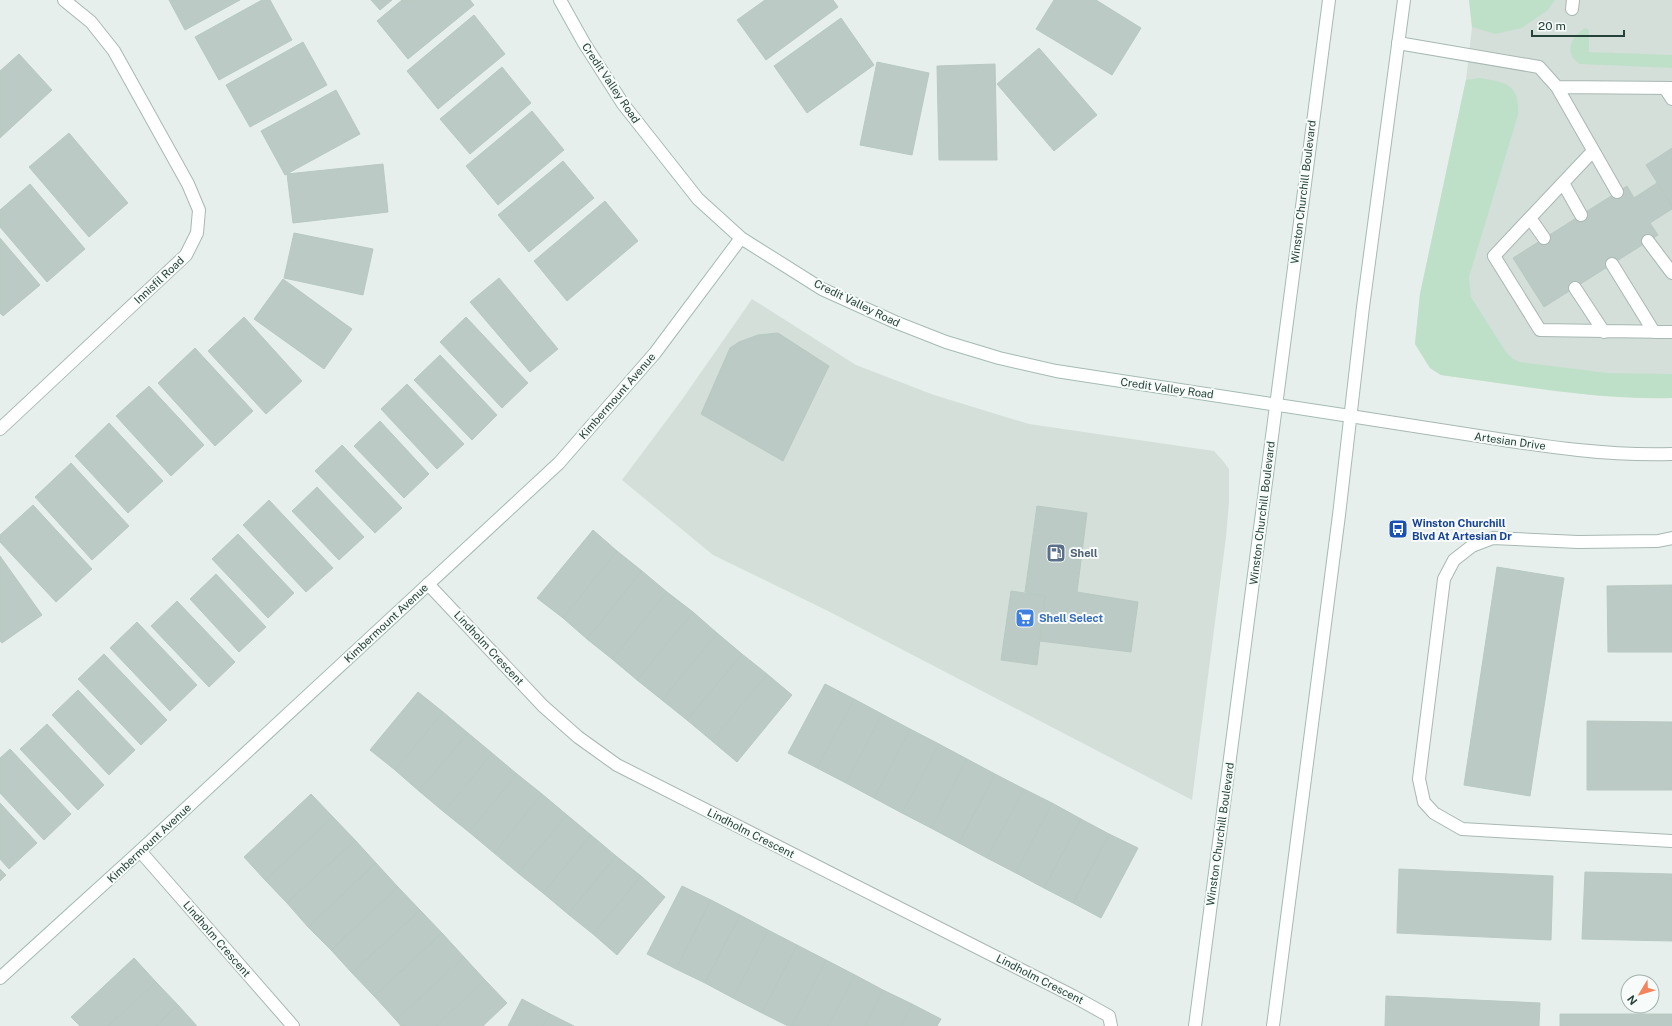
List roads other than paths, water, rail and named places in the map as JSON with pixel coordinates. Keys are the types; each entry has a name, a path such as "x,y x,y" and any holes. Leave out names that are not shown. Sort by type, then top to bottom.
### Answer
{"street":[{"name":"Innisfil Road","path":"0,428 186,255 197,234 199,210 188,184 114,51 91,22 64,0"},
{"name":"Credit Valley Road","path":"560,0 584,43 623,104 698,199 741,238 822,288 895,322 946,342 999,358 1056,371 1350,416"},
{"name":"Winston Churchill Boulevard","path":"1195,1026 1329,0"},
{"path":"1273,1026 1364,299 1404,0"},
{"path":"1398,43 1539,67 1557,87 1617,192"},
{"path":"1557,87 1668,88 1672,99"},
{"path":"1593,151 1494,256 1540,330 1672,332"},
{"path":"1563,183 1581,215"},
{"path":"1530,218 1544,238"},
{"name":"Kimbermount Avenue","path":"0,978 140,851 559,463 655,353 741,238"},
{"path":"1648,241 1672,273"},
{"path":"1612,264 1654,332"},
{"path":"1575,288 1604,332"},
{"name":"Artesian Drive","path":"1350,416 1531,445 1624,454 1672,454"},
{"path":"1672,538 1658,541 1578,542 1493,538 1472,546 1454,560 1444,579 1419,779 1424,802 1434,813 1462,829 1672,840"},
{"name":"Lindholm Crescent","path":"428,584 543,706 578,737 617,765 1073,996 1109,1016 1112,1026"},
{"name":"Lindholm Crescent","path":"140,851 293,1026"}],"place":[{"name":"Winston Churchill Blvd At Artesian Dr","path":"1398,529"},
{"name":"Shell","path":"1056,553"},
{"name":"Shell Select","path":"1025,618"}]}
